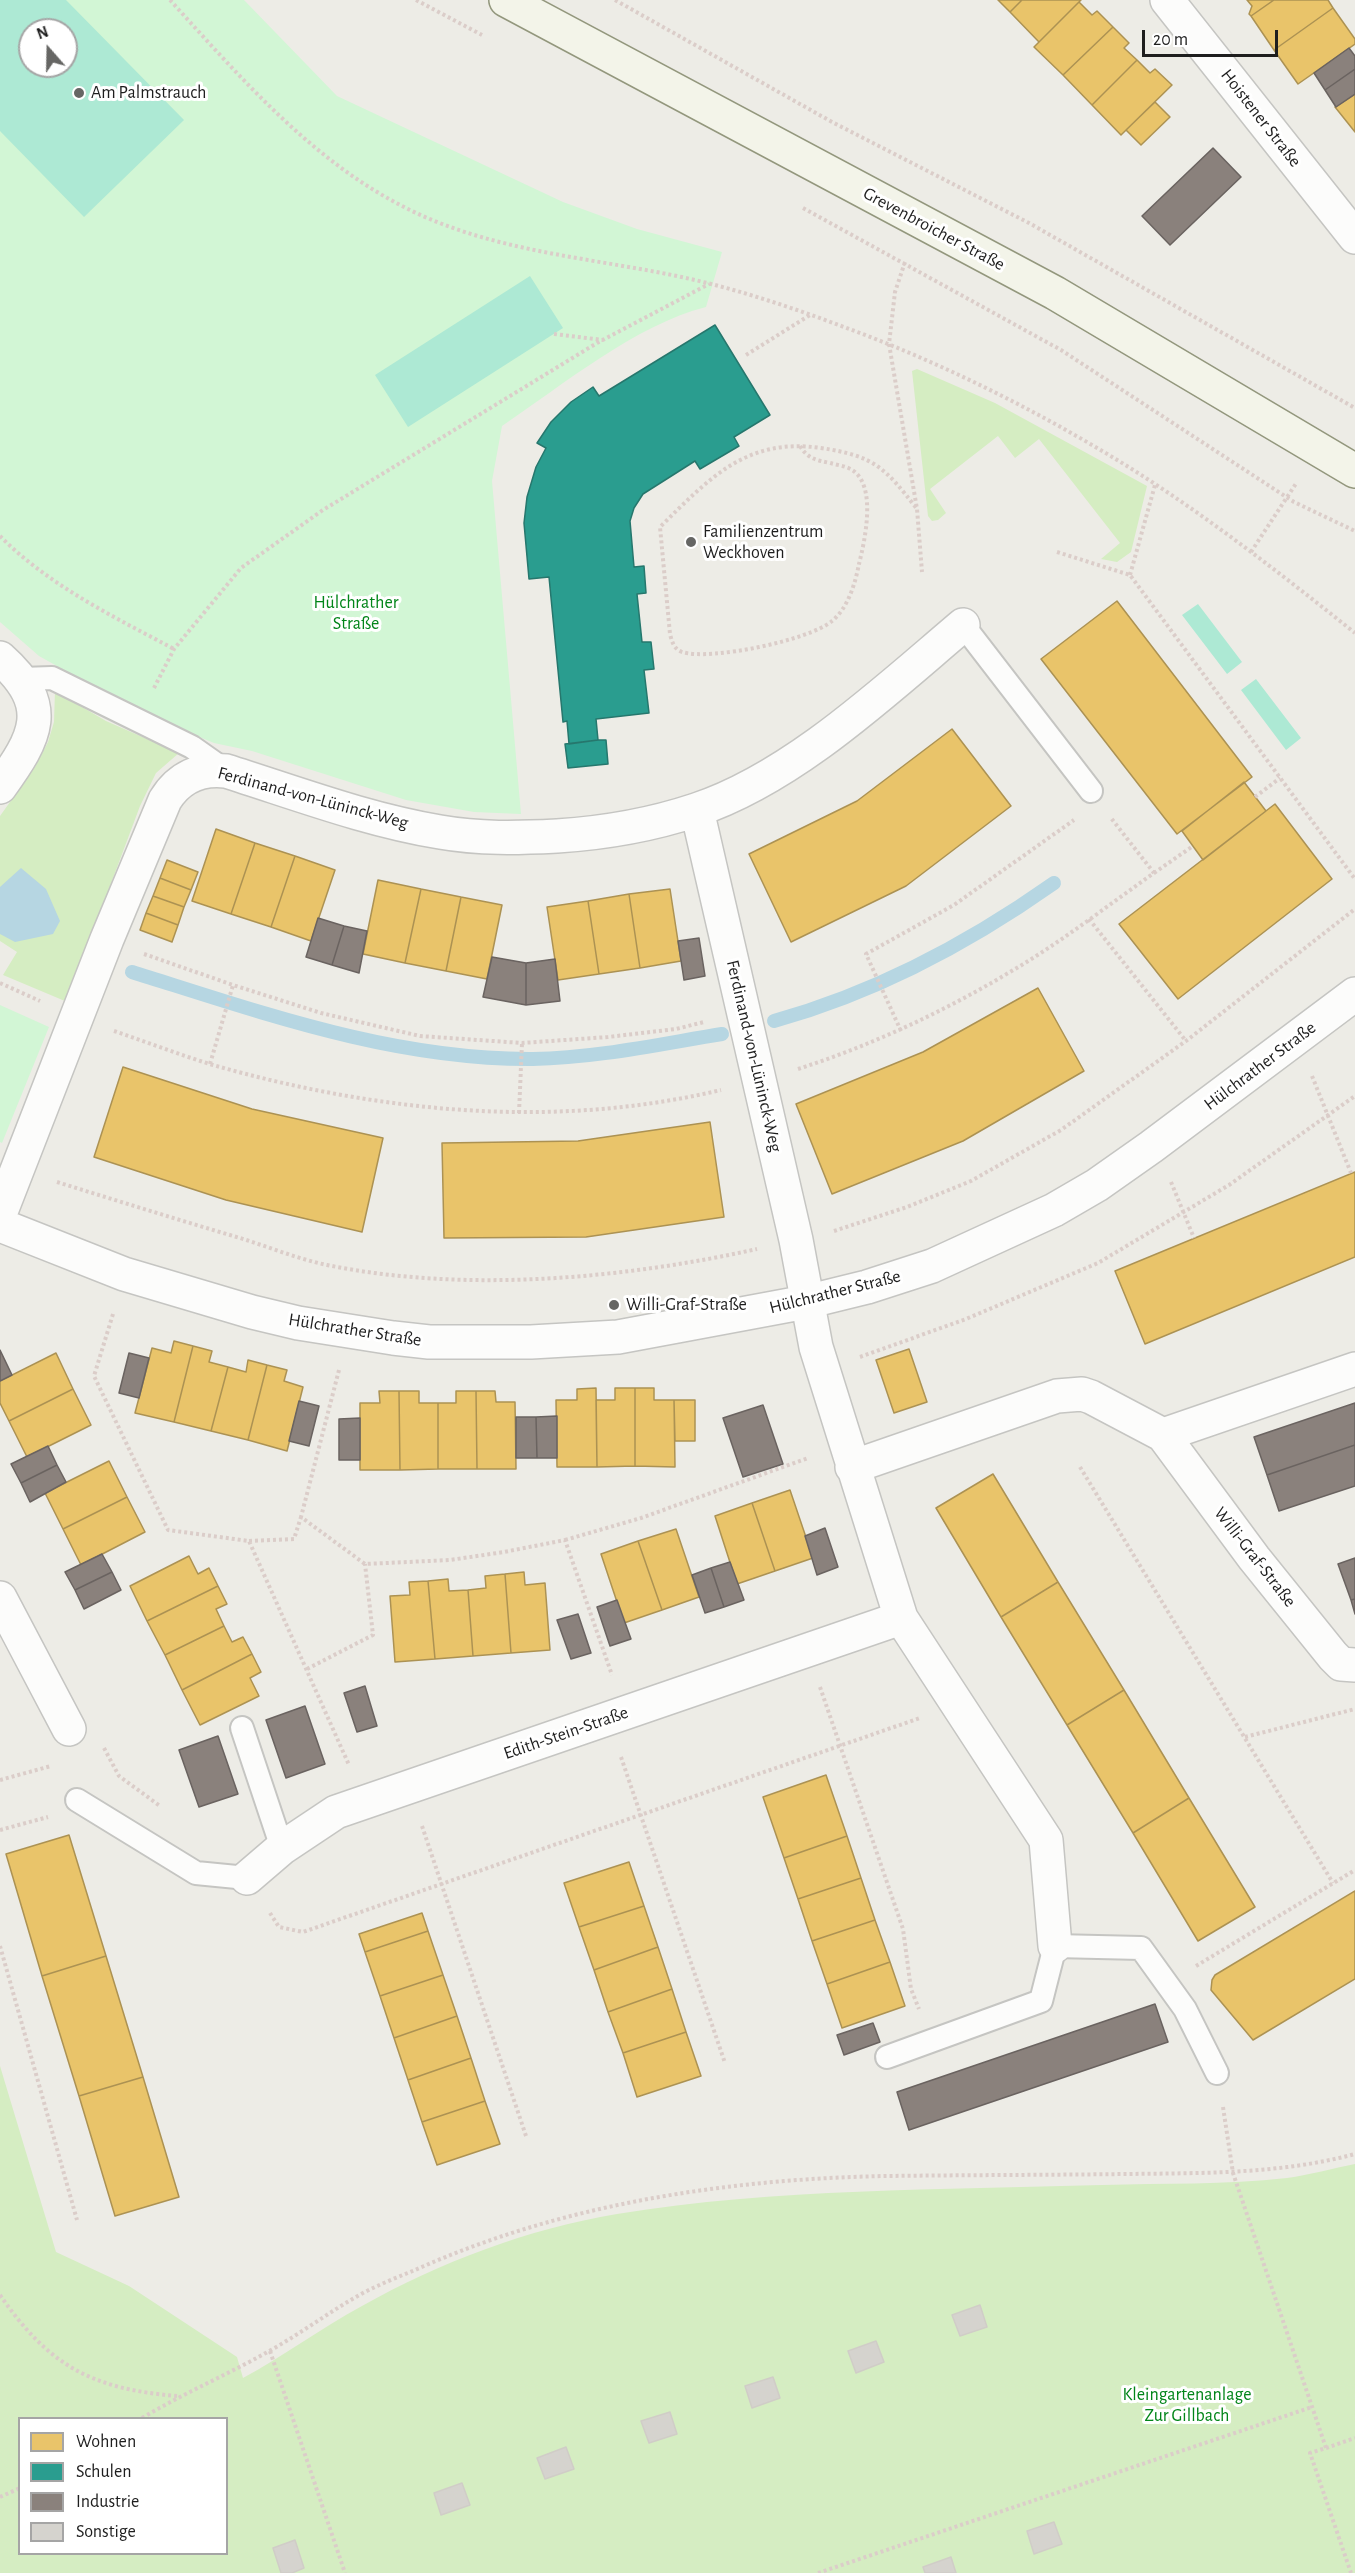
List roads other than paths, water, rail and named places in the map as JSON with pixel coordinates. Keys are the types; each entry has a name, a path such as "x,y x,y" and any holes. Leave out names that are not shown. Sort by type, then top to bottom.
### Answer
{"main road":[{"name":"Grevenbroicher Straße","path":"506,0 1055,293 1355,471"}],"street":[{"name":"Hoistener Straße","path":"1167,0 1355,237"},
{"name":"Ferdinand-von-Lüninck-Weg","path":"0,1214 107,939 169,794 182,781 199,771 226,771 374,817 437,832 470,837 504,839 581,834 645,824 697,810 787,764 846,723 963,625"},
{"path":"0,787 24,753 34,725 30,694 10,668"},
{"name":"Ferdinand-von-Lüninck-Weg","path":"697,810 796,1240 806,1302"},
{"name":"Hülchrather Straße","path":"0,1225 124,1274 252,1312 349,1331 429,1342 531,1342 607,1337 806,1302 932,1266 971,1249 1054,1210 1097,1185 1152,1147 1355,994"},
{"path":"806,1302 823,1371 901,1618 1046,1840 1055,1946"},
{"path":"1163,1436 1355,1368"},
{"name":"Willi-Graf-Straße","path":"849,1456 1057,1396 1082,1394 1101,1401 1163,1436 1254,1558 1333,1656 1341,1664 1355,1665"},
{"path":"0,1598 69,1729"},
{"name":"Edith-Stein-Straße","path":"247,1878 282,1848 336,1812 901,1618"}],"lane":[{"path":"963,625 1095,796"},
{"path":"10,668 52,678 192,747 226,771"},
{"path":"242,1728 282,1848"},
{"path":"77,1800 196,1873 247,1878"},
{"path":"887,2057 1041,2001 1055,1946 1141,1948 1185,2009 1217,2073"}],"water":[{"path":"21,868 46,889 60,921 53,934 15,942 0,934 0,887"}],"waterway":[{"path":"774,1021 848,996 920,964 989,926 1054,883"},
{"path":"132,972 280,1018 380,1043 430,1052 481,1057 557,1058 628,1050 722,1034"}],"place":[{"name":"Am Palmstrauch","path":"79,93"},
{"name":"Familienzentrum Weckhoven","path":"691,542"},
{"name":"Willi-Graf-Straße","path":"614,1305"}],"park label":[{"name":"Kleingartenanlage Zur Gillbach","path":"1187,2405"}]}
